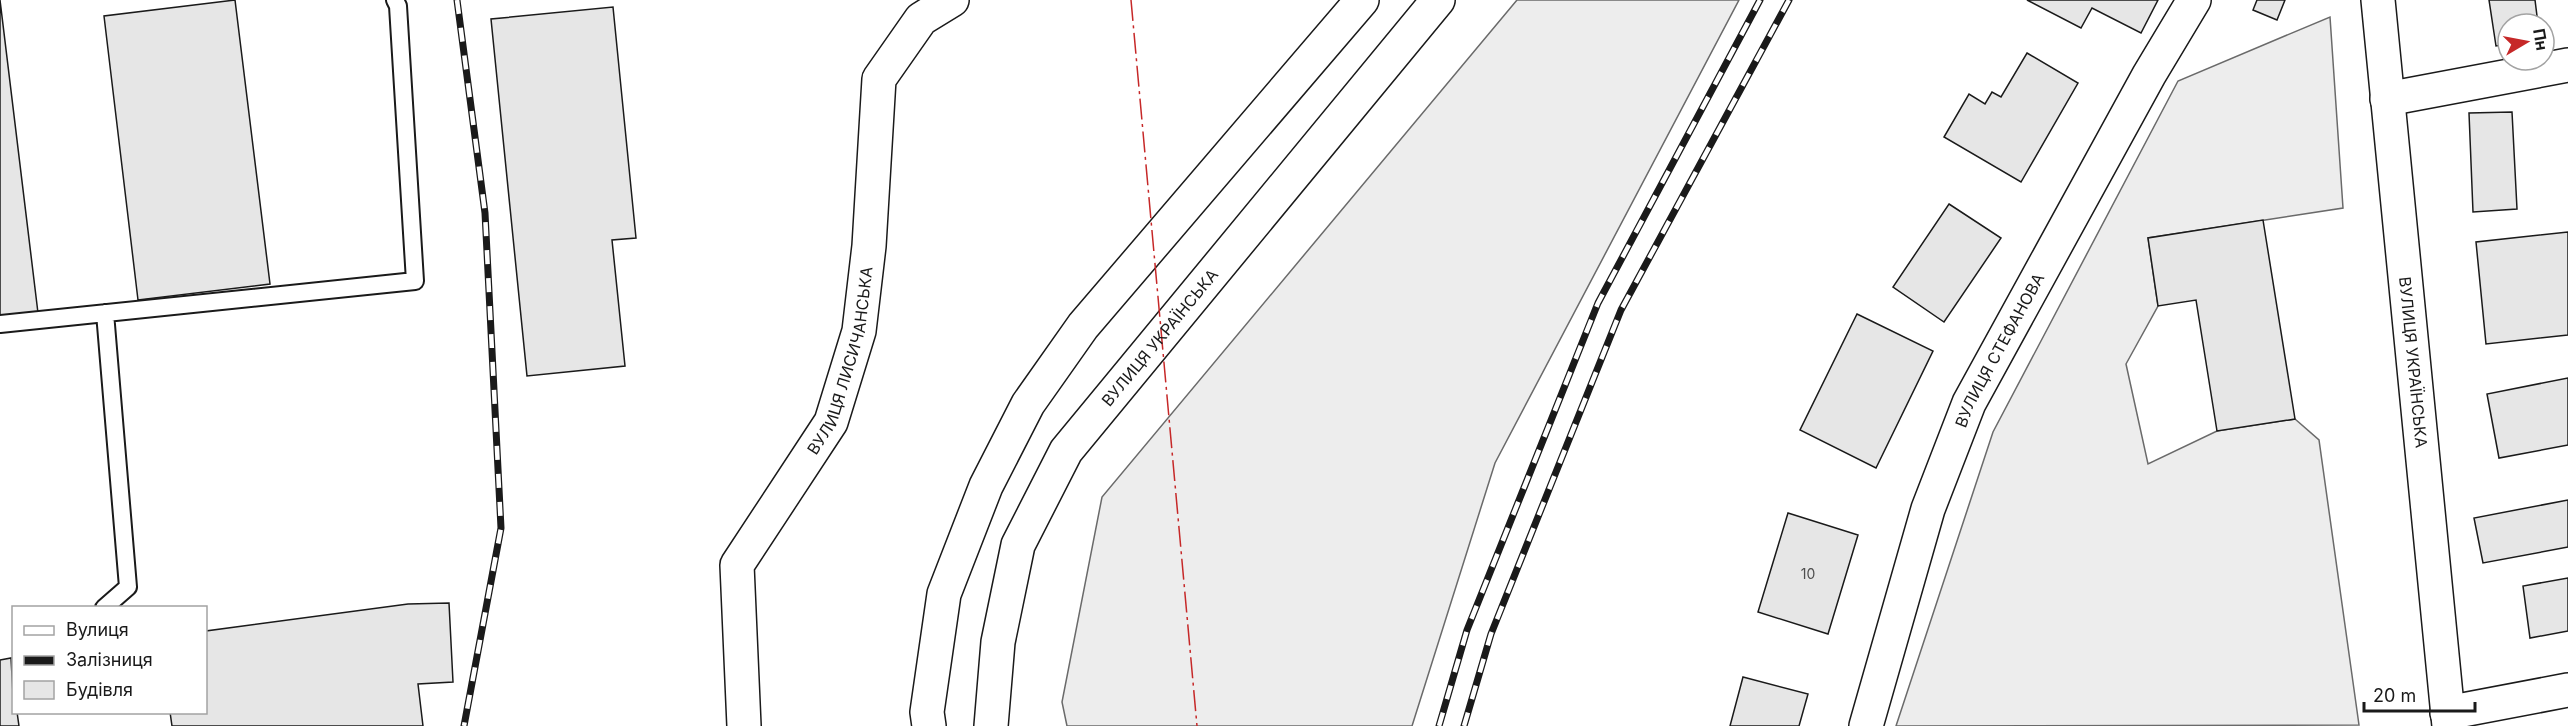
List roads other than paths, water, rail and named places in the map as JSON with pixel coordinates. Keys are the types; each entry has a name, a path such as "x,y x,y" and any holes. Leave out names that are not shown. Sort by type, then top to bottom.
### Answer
{"street":[{"name":"ВУЛИЦЯ ЛИСИЧАНСЬКА","path":"744,726 737,565 831,422 859,331 869,246 879,79 921,19 952,0"},
{"path":"929,726 927,712 944,594 986,486 1028,404 1083,326 1362,0"},
{"name":"ВУЛИЦЯ УКРАЇНСЬКА","path":"991,726 998,642 1018,544 1065,451 1438,0"},
{"name":"ВУЛИЦЯ СТЕФАНОВА","path":"1866,726 1928,509 1969,403 2149,75 2194,0"},
{"name":"ВУЛИЦЯ УКРАЇНСЬКА","path":"2378,0 2448,719"},
{"path":"2387,99 2568,65"},
{"path":"2448,719 2568,690"}],"lane":[{"path":"0,324 415,281 398,6 395,0"},
{"path":"105,313 129,586 106,606"}],"railway":[{"path":"457,0 485,213 501,528 464,726"},
{"path":"1439,726 1467,630 1598,303 1760,0"},
{"path":"1464,726 1491,634 1621,310 1789,0"}]}
